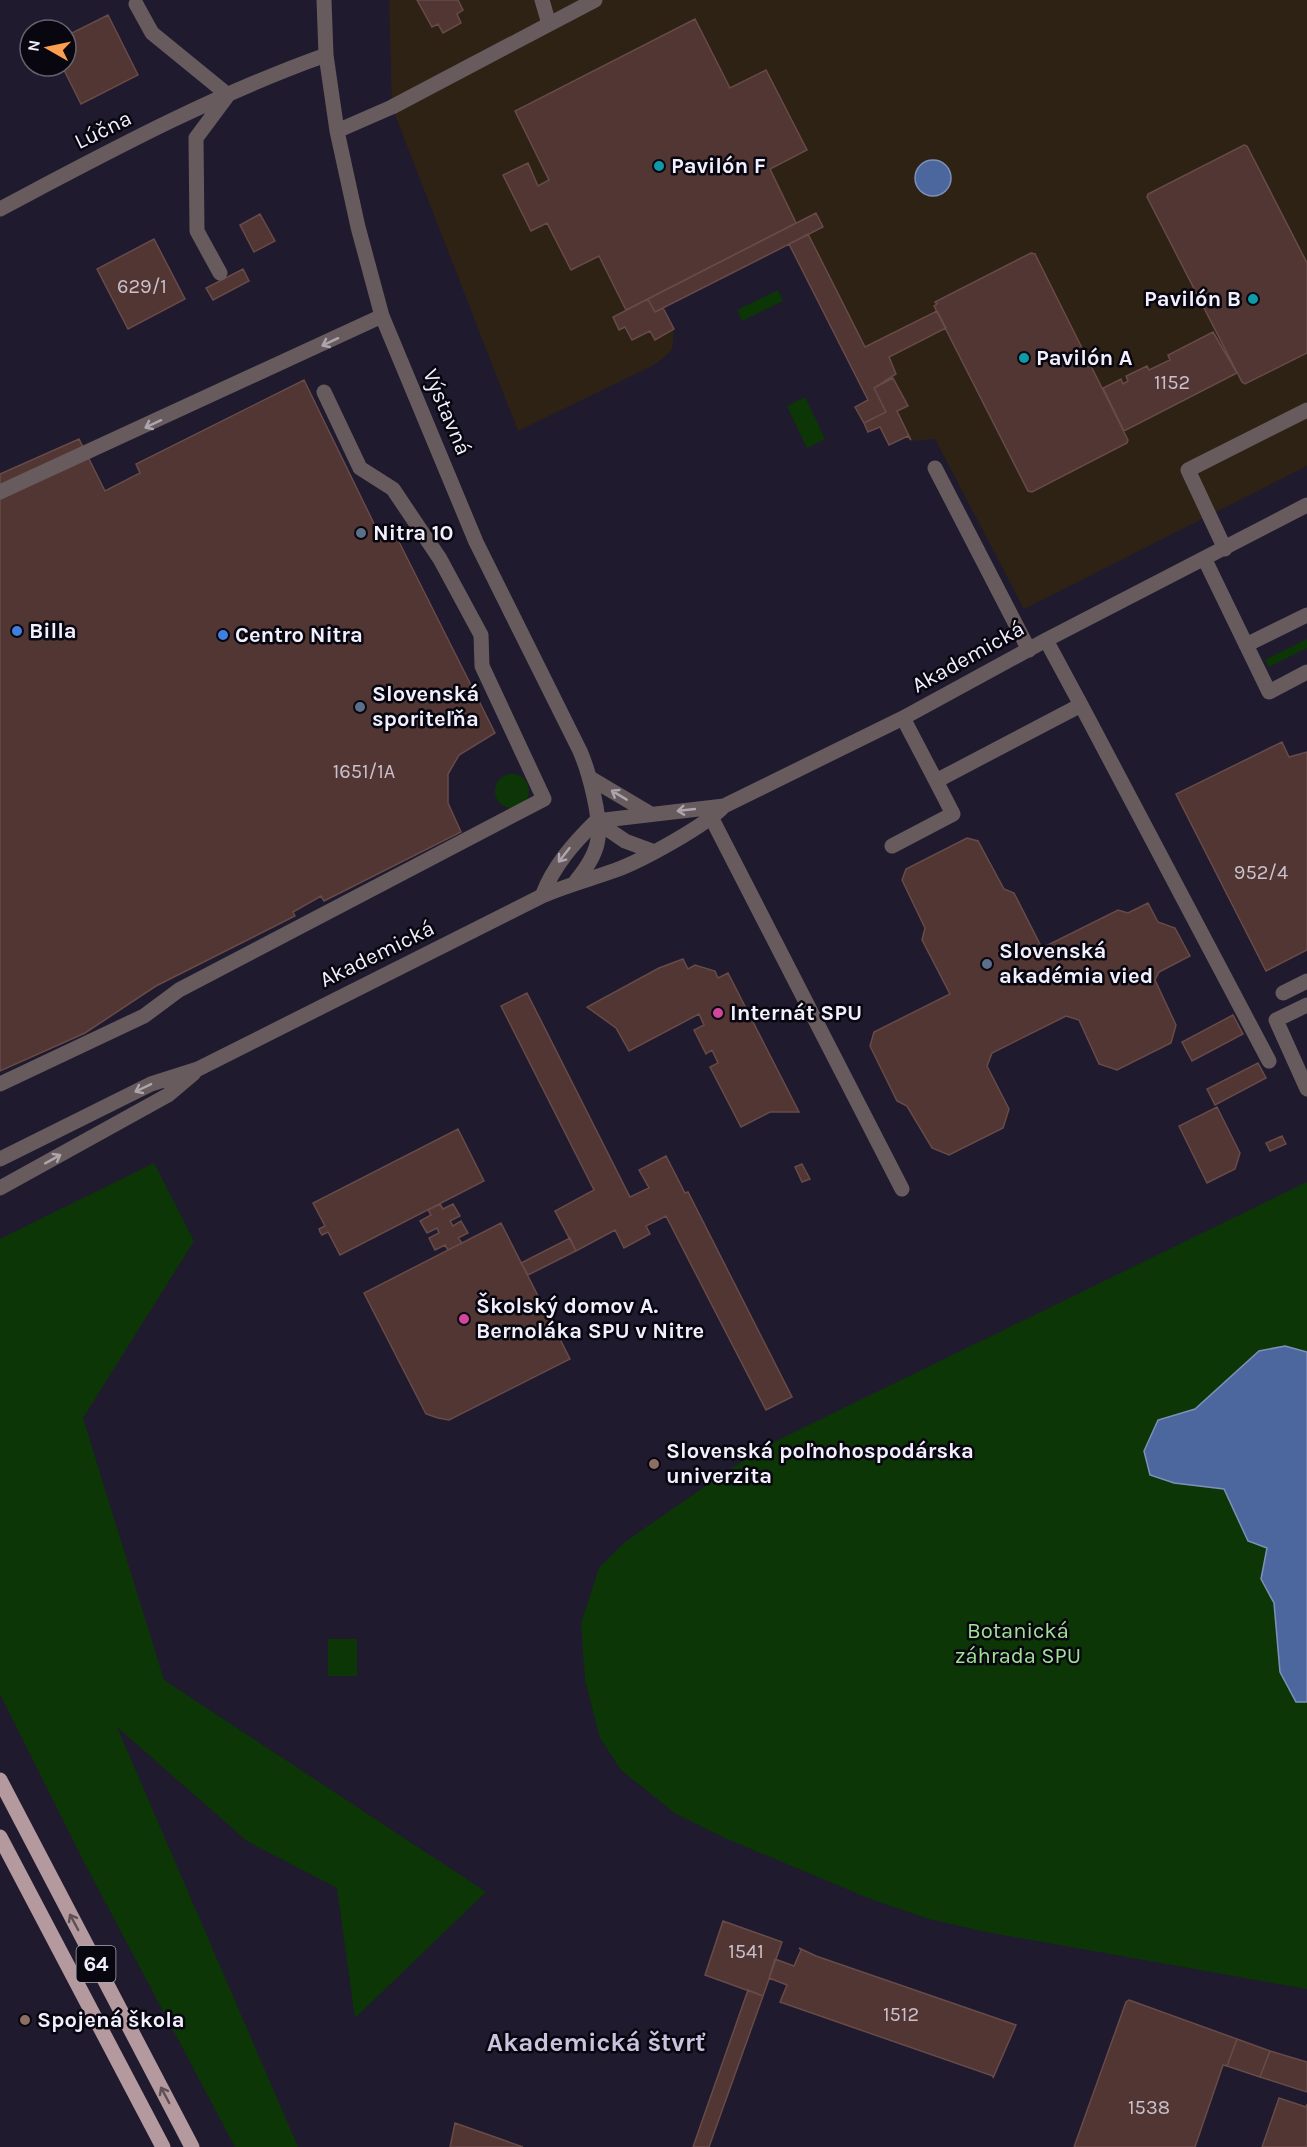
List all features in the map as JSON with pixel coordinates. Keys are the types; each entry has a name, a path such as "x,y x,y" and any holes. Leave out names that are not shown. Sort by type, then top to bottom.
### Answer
{"main road":[{"name":"64","path":"0,1780 192,2147"},
{"name":"64","path":"0,1837 163,2147"}],"street":[{"name":"Výstavná","path":"324,0 326,55 337,131 358,227 382,316 476,542 580,752 590,778 598,843 585,870 576,881"},
{"path":"542,0 549,24"},
{"path":"337,131 393,107 595,0"},
{"path":"136,4 152,33 228,95 196,138 197,231 220,273"},
{"name":"Lúčna","path":"0,209 93,159 228,95 326,55"},
{"path":"0,492 382,316"},
{"path":"0,1084 144,1016 179,990 544,799 482,666 481,635 441,559 393,489 360,468 324,392"},
{"path":"1225,549 1188,470 1307,410"},
{"path":"935,468 1029,650"},
{"name":"Akademická","path":"0,1159 152,1084 198,1069 542,896 576,881 618,869 712,819 724,806 903,718 1046,640 1307,505"},
{"path":"1204,560 1269,692 1307,672"},
{"path":"1246,645 1307,615"},
{"path":"1046,640 1269,1060"},
{"path":"936,781 1081,705"},
{"path":"892,846 953,814 903,718"},
{"path":"590,778 649,813"},
{"path":"542,896 551,874 565,853 596,821 724,806"},
{"path":"712,819 902,1189"},
{"path":"596,821 625,841 652,851"},
{"path":"1283,993 1307,981"},
{"path":"1307,1005 1276,1020 1307,1089"},
{"name":"Akademická","path":"0,1188 168,1095 198,1069"}],"shaded area":[{"path":"389,0 1307,0 1307,466 1024,609 935,439 910,441 907,436 889,445 880,427 868,432 855,407 868,400 789,244 663,308 674,329 672,350 656,364 518,431 392,107"}],"green space":[{"path":"778,290 783,301 742,321 737,310"},
{"path":"805,397 825,439 807,448 787,406"},
{"path":"1307,639 1307,648 1269,667 1265,660"},
{"path":"512,774 524,779 529,791 524,803 512,808 500,803 495,791 500,779"},
{"path":"154,1163 194,1241 83,1418 164,1680 486,1892 355,2018 337,1888 247,1841 117,1727 298,2147 235,2147 83,1860 0,1694 0,1239"},
{"name":"Botanická záhrada SPU","path":"1307,1182 1307,1989 986,1932 929,1919 873,1900 727,1839 676,1814 621,1770 600,1738 585,1680 581,1623 599,1568 625,1542 730,1469 774,1442"},
{"path":"328,1639 357,1639 357,1676 328,1676"}],"water":[{"path":"933,160 946,165 951,178 946,191 933,196 920,191 915,178 920,165"},
{"path":"1285,1346 1307,1352 1307,1702 1296,1702 1280,1672 1274,1603 1261,1579 1267,1548 1248,1541 1224,1489 1174,1483 1150,1475 1144,1451 1158,1420 1195,1409 1259,1351"}],"building":[{"path":"417,0 458,0 463,10 457,14 461,23 443,33 438,24 432,27"},
{"path":"108,15 138,75 81,104 68,78 78,78 78,30"},
{"name":"Pavilón F","path":"695,19 730,88 766,70 807,150 770,169 796,223 626,310 599,256 571,270 547,223 531,231 503,175 528,163 538,186 549,180 515,111"},
{"name":"Pavilón B","path":"1244,145 1247,146 1307,263 1307,353 1245,384 1147,197 1148,194"},
{"path":"816,213 823,227 655,312 648,299"},
{"path":"260,214 275,241 254,252 240,225"},
{"path":"808,234 865,347 937,311 946,328 889,357 896,374 874,388 886,412 864,423 855,407 868,400 789,244"},
{"path":"154,239 185,299 128,329 97,269"},
{"name":"Pavilón A","path":"1031,253 1035,254 1128,440 1127,443 1032,492 1028,491 934,306 937,304 935,302"},
{"path":"243,269 249,281 213,300 206,288"},
{"path":"648,299 655,312 663,308 674,329 655,340 650,331 632,340 625,327 619,330 613,317"},
{"path":"1213,332 1237,373 1124,431 1103,388 1121,379 1123,384 1128,381 1126,376 1147,366 1149,370 1170,360 1168,355"},
{"path":"893,378 908,406 897,411 911,440 908,436 889,445 880,427 868,432 864,423 886,412 874,388"},
{"name":"Centro Nitra","path":"304,380 380,536 393,530 495,733 459,755 448,774 448,803 461,832 324,901 321,896 293,912 295,916 156,986 85,1033 0,1071 0,474 79,439 105,491 140,473 136,464"},
{"path":"1282,742 1289,757 1307,752 1307,950 1266,971 1176,794"},
{"path":"967,838 978,841 1004,889 1014,893 1042,948 1118,910 1128,913 1148,903 1158,922 1175,928 1190,956 1159,972 1155,980 1176,1025 1171,1043 1117,1070 1099,1064 1079,1020 1066,1016 992,1053 987,1066 1009,1109 1003,1128 949,1155 932,1148 907,1106 897,1101 870,1046 874,1032 950,994 922,940 925,928 902,880 906,869"},
{"path":"683,959 688,969 695,965 715,971 718,978 728,973 799,1112 770,1112 741,1127 710,1067 718,1063 712,1050 706,1054 694,1030 704,1025 699,1014 629,1051 616,1028 587,1007 659,968"},
{"path":"527,993 630,1197 649,1188 639,1170 666,1156 685,1193 688,1192 792,1397 766,1410 666,1216 646,1226 650,1234 624,1248 615,1230 576,1251 555,1211 594,1190 501,1006"},
{"path":"1233,1015 1243,1034 1192,1061 1182,1042"},
{"path":"1258,1063 1266,1078 1215,1105 1207,1089"},
{"path":"1217,1107 1240,1153 1235,1169 1207,1183 1179,1126"},
{"path":"458,1129 484,1181 340,1255 328,1232 322,1235 320,1232 319,1229 325,1226 313,1203"},
{"path":"1282,1136 1286,1144 1270,1151 1266,1143"},
{"path":"802,1164 810,1179 802,1182 795,1167"},
{"path":"440,1204 443,1209 453,1204 460,1216 450,1221 453,1226 461,1221 468,1233 458,1238 462,1243 448,1250 445,1245 435,1250 429,1238 439,1233 437,1228 427,1233 420,1221 431,1215 428,1210"},
{"path":"501,1223 570,1359 449,1420 426,1414 364,1293"},
{"path":"570,1238 576,1251 528,1275 521,1263"},
{"path":"723,1921 782,1942 763,1996 705,1975"},
{"path":"799,1948 816,1956 1016,2025 993,2078 993,2076 780,2002 787,1985 769,1978 775,1959 794,1966 801,1950"},
{"path":"748,1990 763,1996 709,2147 693,2147"},
{"path":"1129,2000 1237,2039 1227,2066 1223,2065 1195,2147 1074,2147 1126,2002"},
{"path":"1237,2039 1270,2051 1260,2077 1227,2066"},
{"path":"1270,2051 1307,2062 1307,2092 1260,2077"},
{"path":"1279,2098 1306,2107 1307,2104 1307,2147 1262,2147"},
{"path":"455,2123 523,2147 450,2147"}],"place":[{"name":"Pavilón F","path":"659,166"},
{"name":"Pavilón B","path":"1253,299"},
{"name":"Pavilón A","path":"1024,358"},
{"name":"Nitra 10","path":"361,533"},
{"name":"Billa","path":"17,631"},
{"name":"Centro Nitra","path":"223,635"},
{"name":"Slovenská sporiteľňa","path":"360,707"},
{"name":"Slovenská akadémia vied","path":"987,964"},
{"name":"Internát SPU","path":"718,1013"},
{"name":"Školský domov A. Bernoláka SPU v Nitre","path":"464,1319"},
{"name":"Slovenská poľnohospodárska univerzita","path":"654,1464"},
{"name":"Spojená škola","path":"25,2020"}],"district":[{"name":"Akademická štvrť","path":"596,2042"}]}
